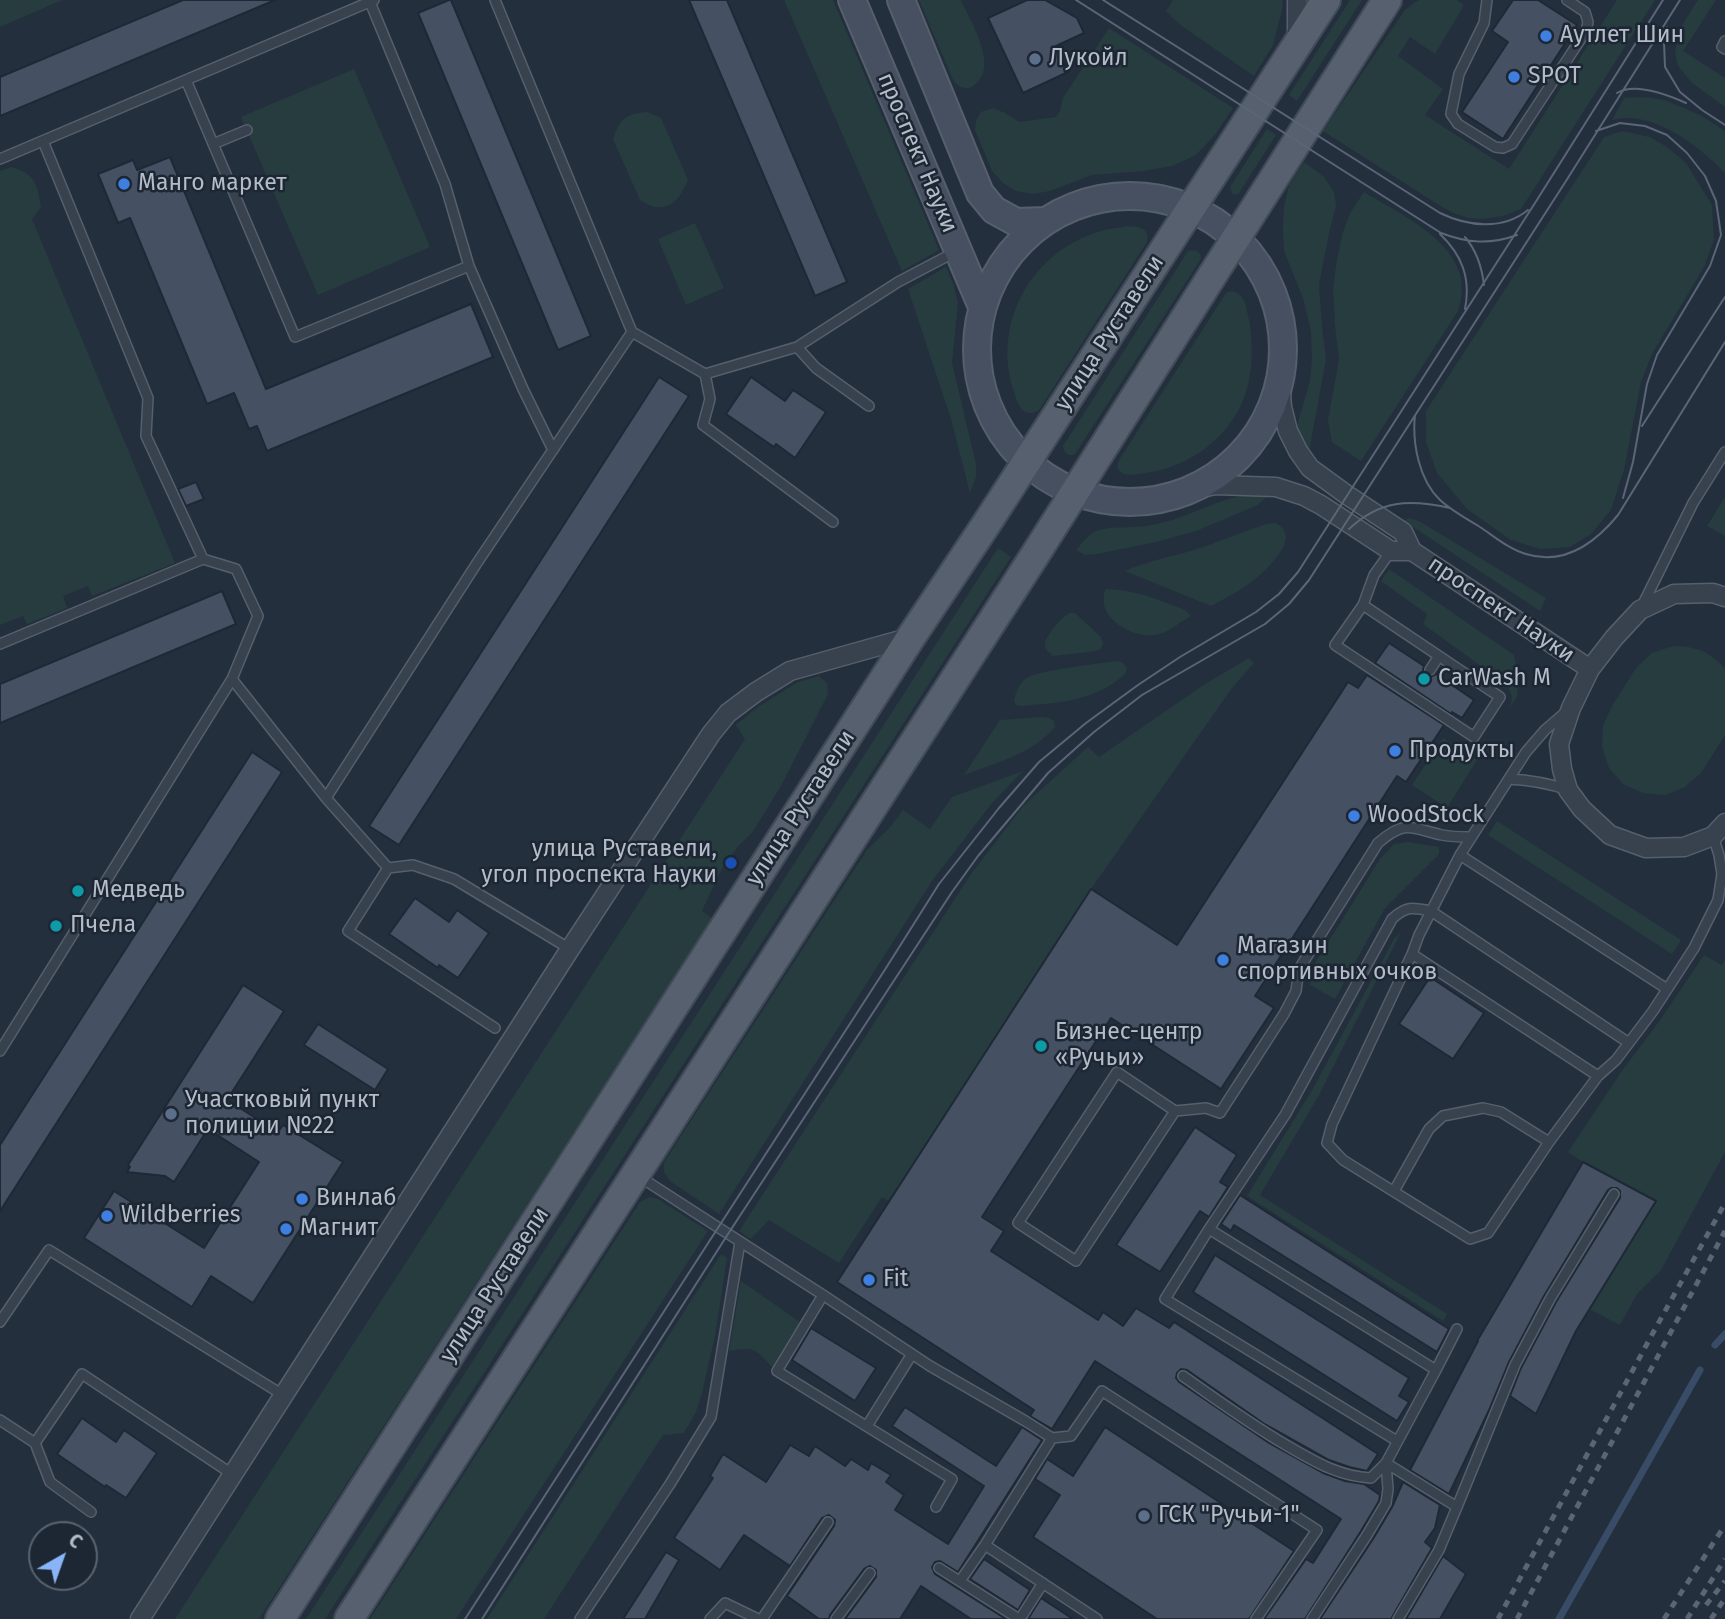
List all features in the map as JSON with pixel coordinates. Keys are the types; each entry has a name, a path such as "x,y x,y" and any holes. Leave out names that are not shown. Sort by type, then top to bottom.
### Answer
{"main road":[{"name":"проспект Науки","path":"852,0 982,307"},
{"name":"улица Руставели","path":"280,1619 911,638 1326,0"},
{"path":"349,1619 1075,492 1387,0"},
{"name":"проспект Науки","path":"905,10 980,193 994,210 1016,222 1046,221"},
{"path":"869,39 905,10"},
{"name":"проспект Науки","path":"1117,196 1155,198 1192,209 1236,237 1261,269 1276,304 1283,341 1280,379 1273,402 1263,425 1232,463 1190,490 1133,502 1103,500 1075,492 1049,479 1012,446 1000,429 982,390 976,349 982,307 992,282 1006,258 1024,238 1046,221 1079,204 1117,196"}],"street":[{"path":"1296,45 1297,0"},
{"name":"проспект Науки","path":"1280,379 1282,407 1288,431 1310,468 1403,532 1412,551 1590,669"},
{"name":"проспект Науки","path":"1190,490 1216,485 1276,487 1321,505 1391,551 1412,551"},
{"path":"1719,830 1684,847 1646,848 1610,835 1582,808 1569,790 1562,769 1559,744 1571,708 1590,669 1640,610 1674,594 1713,593 1725,597"},
{"path":"140,1619 711,734 728,713 755,692 790,671 911,638"}],"lane":[{"path":"495,0 632,332 705,374 797,347 898,282 958,250"},
{"path":"1487,0 1484,23 1459,74 1451,114 1458,124 1495,147 1503,148 1513,144 1586,31 1588,22 1585,12 1567,0"},
{"path":"0,159 372,1 445,184 469,266 553,450"},
{"path":"1725,41 1722,47 1725,49"},
{"path":"186,80 295,337 469,266"},
{"path":"213,144 247,130"},
{"path":"43,141 148,398 146,436 203,559"},
{"path":"326,797 477,563 632,332"},
{"path":"797,347 816,368 869,406"},
{"path":"705,374 710,398 703,425 833,522"},
{"path":"1640,610 1693,503 1725,452"},
{"path":"1363,605 1500,697 1474,737 1415,693 1335,645 1363,605 1374,575 1391,551"},
{"path":"0,644 203,559 236,569 258,616 232,679 0,1051"},
{"path":"1430,670 1439,656"},
{"path":"232,679 326,797 388,867"},
{"path":"1571,708 1545,730 1526,752 1460,855 1431,911 1332,1124 1328,1143 1343,1160 1470,1238 1488,1233 1549,1142 1598,1076 1616,1060 1653,1011 1693,948 1718,900 1722,874 1719,830"},
{"path":"1509,779 1550,783 1569,790"},
{"path":"1175,1111 1076,1261 1018,1223 1117,1072 1175,1111 1206,1108 1220,1114 1284,1014 1296,991 1299,969 1378,843 1394,830 1405,827 1445,836 1471,837"},
{"path":"1460,855 1667,989"},
{"path":"388,867 413,865 454,879 570,949"},
{"path":"388,867 348,931 495,1028"},
{"path":"1397,1441 1165,1299 1285,1115 1391,919 1403,909 1431,911 1629,1042"},
{"path":"1412,954 1598,1076"},
{"path":"1394,1191 1429,1129 1443,1116 1483,1108 1501,1112 1549,1142"},
{"path":"635,1174 912,1354 1052,1438 1071,1436 1102,1391 1317,1530 1256,1619"},
{"path":"1398,1619 1439,1550 1515,1365 1550,1299 1614,1194"},
{"path":"1209,1229 1436,1370"},
{"path":"580,1619 711,1417 740,1242"},
{"path":"0,1322 49,1250 284,1395"},
{"path":"823,1295 777,1371 952,1479 936,1507"},
{"path":"1182,1376 1252,1425 1325,1468 1371,1478 1386,1463 1457,1329"},
{"path":"867,1426 912,1354"},
{"path":"35,1443 82,1374 232,1474"},
{"path":"0,1420 35,1443 50,1482 91,1513"},
{"path":"960,1581 1052,1438"},
{"path":"1386,1463 1457,1507"},
{"path":"1312,1619 1386,1503 1386,1463"},
{"path":"710,1619 725,1603 760,1619 828,1522"},
{"path":"985,1545 1097,1619"},
{"path":"939,1568 1019,1619 1043,1583"},
{"path":"836,1619 870,1573"}],"green space":[{"path":"0,0 62,0 0,27"},
{"path":"784,0 833,0 939,250 902,271"},
{"path":"919,0 961,0 984,56 981,78 973,86 965,88 954,82"},
{"path":"1173,0 1283,0 1273,45 1254,76 1179,24 1166,11"},
{"path":"1350,0 1362,0 1297,101 1289,95"},
{"path":"1420,0 1457,0 1464,5 1435,54 1410,37 1398,56 1443,89 1425,115 1509,169 1617,0 1655,0 1521,209 1503,216 1482,219 1469,218 1442,207 1323,131 1405,10"},
{"path":"1698,0 1716,0 1683,51 1725,78 1725,107 1692,83 1678,66 1675,53 1680,28"},
{"path":"1109,28 1233,108 1214,136 1196,155 1172,166 1092,175 1050,191 1033,194 1016,191 1003,183 992,171 975,130 981,112 993,108 1019,122 1056,117 1063,98"},
{"path":"354,69 430,247 318,295 241,117"},
{"path":"1624,98 1665,100 1700,115 1725,131 1725,173 1674,132 1643,120 1612,120"},
{"path":"647,112 661,118 688,180 676,200 668,206 652,206 640,200 613,139 618,126 625,118"},
{"path":"1267,129 1276,135 1239,193 1235,195 1230,187"},
{"path":"1622,131 1650,137 1686,163 1712,205 1714,240 1704,267 1652,354 1641,382 1624,470 1611,510 1591,534 1570,547 1540,549 1511,540 1467,509 1437,473 1426,442 1426,411 1604,137"},
{"path":"1304,162 1324,177 1334,192 1336,206 1319,284 1326,359 1309,452 1297,434 1310,381 1311,331 1303,298 1284,251 1283,228 1289,185"},
{"path":"11,167 30,176 34,181 41,207 32,219 175,563 92,596 88,586 63,596 67,608 27,624 23,616 0,625 0,171"},
{"path":"1364,192 1435,238 1449,253 1458,270 1462,289 1458,311 1361,461 1332,442 1328,420 1339,360 1333,289 1337,259 1350,213"},
{"path":"695,223 724,288 686,305 658,239"},
{"path":"1129,226 1146,231 1147,242 1039,410 1026,412 1016,398 1008,367 1012,320 1021,297 1033,277 1050,259 1069,245 1097,232"},
{"path":"1188,251 1199,253 1201,259 1075,454 1067,454 1063,446"},
{"path":"946,267 958,302 952,363 976,464 976,477 970,493 951,419 908,289"},
{"path":"1231,291 1240,295 1246,306 1252,352 1248,385 1233,419 1212,443 1186,461 1156,471 1124,474 1117,467 1119,460 1226,293"},
{"path":"1245,495 1268,495 1258,505 1196,531 1097,554 1085,555 1076,550 1096,531 1158,524"},
{"path":"1725,497 1725,536 1707,526"},
{"path":"1409,518 1419,521 1546,598 1540,611 1404,521"},
{"path":"1275,523 1283,528 1286,535 1285,543 1275,560 1250,583 1211,606 1125,571 1267,524"},
{"path":"998,548 1011,557 325,1619 306,1619"},
{"path":"1389,569 1514,655 1518,675 1517,697 1510,707 1511,693 1503,682 1423,624 1427,614 1381,581"},
{"path":"1105,589 1146,596 1185,610 1191,616 1163,633 1137,633 1120,626 1107,613 1104,603"},
{"path":"1070,613 1075,613 1101,637 1101,649 1053,656 1047,651 1045,642 1050,632"},
{"path":"1673,646 1702,651 1725,669 1725,735 1701,773 1685,787 1665,795 1643,793 1623,784 1609,768 1602,747 1603,726 1636,668 1652,653"},
{"path":"1249,658 1254,663 1232,688 1091,889 889,1201 882,1197 839,1263 769,1220 751,1239 739,1231 971,874 1024,805 1088,747 1099,757 1205,684"},
{"path":"1115,661 1125,665 1125,674 1102,690 1063,702 1021,706 1014,701 1022,682 1034,675"},
{"path":"819,676 827,683 828,694 781,786 752,833 739,845 720,872 702,911 712,918 259,1619 175,1619 745,739 736,725 758,707 798,682"},
{"path":"1042,717 1054,721 1055,727 1036,744 1013,757 964,775 1000,720"},
{"path":"1443,738 1477,760 1447,808 1412,785"},
{"path":"1023,771 992,803 932,881 719,1214 670,1181 664,1172 664,1162 867,850 903,810 930,829 952,797"},
{"path":"1497,821 1681,940 1672,954 1488,835"},
{"path":"1408,842 1439,847 1439,854 1385,908 1335,999 1310,985 1314,965 1380,859 1394,844"},
{"path":"1401,932 1318,1097 1260,1195 1447,1314 1443,1321 1247,1196 1311,1092 1394,939"},
{"path":"1704,955 1722,965 1725,960 1725,1152 1661,1270 1637,1294 1620,1325 1589,1309 1656,1201 1568,1152"},
{"path":"649,1197 658,1199 708,1231 456,1619 370,1619 640,1202"},
{"path":"721,1254 727,1258 715,1336 696,1412 684,1433 663,1435 544,1619 487,1619"},
{"path":"741,1281 800,1322 772,1367 754,1350 729,1351"}],"building":[{"path":"183,0 275,0 0,116 0,77"},
{"path":"449,0 591,336 558,350 418,13"},
{"path":"689,0 727,0 847,282 815,296"},
{"name":"Лукойл","path":"1027,0 1045,0 1077,18 1084,33 1056,46 1068,72 1023,93 988,18"},
{"name":"SPOT","path":"1513,0 1538,0 1577,25 1503,139 1462,112 1508,42 1492,31"},
{"path":"170,157 266,389 471,304 493,357 267,451 257,426 249,429 234,393 207,404 130,218 118,223 98,174 133,160 137,170"},
{"path":"659,377 689,396 399,845 369,826"},
{"path":"751,377 785,401 793,390 826,412 795,458 726,414"},
{"path":"196,482 204,499 186,506 178,489"},
{"path":"222,591 236,624 0,723 0,684"},
{"name":"CarWash M","path":"1389,643 1424,666 1426,675 1430,677 1436,674 1474,700 1462,718 1452,712 1451,714 1375,663"},
{"name":"Бизнес-центр «Ручьи»","path":"1367,675 1444,725 1406,782 1397,776 1255,996 1274,1008 1221,1089 1111,1018 982,1217 1004,1231 991,1251 1098,1320 1103,1312 1123,1326 1136,1308 1169,1328 1174,1322 1378,1454 1367,1471 1329,1460 1263,1423 1187,1370 1181,1369 1177,1373 1179,1382 1269,1443 1323,1473 1364,1484 1380,1495 1361,1531 1305,1619 1264,1619 1306,1559 1313,1563 1341,1519 1095,1361 1052,1429 1030,1416 1034,1410 837,1282 1091,889 1177,945 1348,682 1358,688"},
{"path":"252,752 282,772 0,1211 0,1145"},
{"path":"415,898 449,922 457,910 489,933 458,978 439,965 438,968 389,934"},
{"path":"1430,977 1484,1013 1453,1059 1399,1024"},
{"path":"243,985 284,1011 227,1100 278,1132 283,1125 343,1162 253,1303 211,1276 192,1307 84,1238 114,1191 204,1248 259,1162 208,1129 174,1182 165,1176 127,1172 130,1167 128,1165"},
{"path":"318,1024 388,1069 375,1090 304,1045"},
{"path":"1195,1127 1237,1155 1220,1182 1228,1187 1209,1217 1200,1211 1160,1272 1116,1245"},
{"path":"1583,1162 1656,1201 1576,1331 1536,1414 1510,1396 1521,1368 1556,1302 1620,1198 1617,1188 1608,1190 1544,1296 1509,1362 1449,1494 1410,1470 1477,1341"},
{"path":"1240,1195 1449,1329 1437,1352 1234,1225 1231,1231 1221,1224"},
{"path":"1215,1255 1409,1378 1399,1396 1409,1402 1397,1421 1193,1292"},
{"path":"811,1328 876,1368 855,1401 792,1360"},
{"path":"905,1407 996,1466 1022,1427 1042,1440 958,1572 940,1561 935,1562 932,1567 935,1574 1006,1619 971,1619 921,1586 900,1619 845,1619 876,1577 876,1570 870,1566 864,1569 829,1619 819,1619 787,1596 834,1526 835,1520 829,1515 822,1518 790,1566 744,1535 720,1570 674,1538 713,1478 710,1476 723,1454 766,1482 790,1445 809,1456 815,1446 845,1466 851,1459 868,1470 871,1463 891,1475 886,1482 904,1495 895,1510 948,1544 984,1486 892,1426"},
{"path":"82,1418 116,1442 124,1430 157,1453 126,1498 57,1454"},
{"name":"ГСК \"Ручьи-1\"","path":"1105,1427 1294,1551 1249,1619 1157,1619 1033,1537 1060,1495 1035,1479 1047,1459 1073,1476"},
{"path":"1403,1482 1440,1505 1435,1528 1425,1542 1432,1548 1391,1619 1320,1619 1373,1539"},
{"path":"666,1552 679,1560 645,1619 623,1619"},
{"path":"1443,1556 1466,1574 1440,1619 1406,1619"},
{"path":"984,1559 1030,1590 1018,1610 970,1579"},
{"path":"1041,1598 1073,1619 1028,1619"}],"waterway":[{"path":"1715,1345 1725,1334"},
{"path":"1559,1619 1700,1370"}],"tram line":[{"path":"1076,0 1441,233 1479,242 1517,235"},
{"path":"1103,0 1440,213 1461,221 1496,224 1518,217 1528,210"},
{"path":"465,1619 939,884 1039,762 1138,685 1256,612 1279,594 1298,572 1663,0"},
{"path":"482,1619 728,1234 978,856 1048,773 1094,732 1142,695 1265,624 1289,604 1309,580 1680,0"},
{"path":"1667,27 1664,42 1665,67 1680,92 1725,125"},
{"path":"1617,93 1642,89 1686,103"},
{"path":"1596,131 1620,123 1645,126 1667,135 1687,153 1705,176 1716,201 1721,235 1710,266 1657,355 1647,384 1633,462 1623,498"},
{"path":"1440,234 1454,250 1463,268 1467,287 1465,309"},
{"path":"1465,237 1478,260 1484,285"},
{"path":"1642,426 1725,297"},
{"path":"1415,415 1418,461 1427,482 1440,500 1520,552 1540,557 1566,554 1589,543 1618,515 1725,342"},
{"path":"1349,529 1372,512 1396,504 1421,503 1450,508"}],"railway":[{"path":"1498,1619 1725,1203"},
{"path":"1517,1619 1725,1231"},
{"path":"1664,1619 1725,1525"},
{"path":"1687,1619 1725,1559"},
{"path":"1706,1605 1725,1581"},
{"path":"1711,1619 1725,1598"}],"place":[{"name":"Аутлет Шин","path":"1546,36"},
{"name":"Лукойл","path":"1035,59"},
{"name":"SPOT","path":"1514,77"},
{"name":"Манго маркет","path":"124,184"},
{"name":"CarWash M","path":"1424,679"},
{"name":"Продукты","path":"1395,751"},
{"name":"WoodStock","path":"1354,816"},
{"name":"улица Руставели, угол проспекта Науки","path":"731,863"},
{"name":"Медведь","path":"78,891"},
{"name":"Пчела","path":"56,926"},
{"name":"Магазин спортивных очков","path":"1223,960"},
{"name":"Бизнес-центр «Ручьи»","path":"1041,1046"},
{"name":"Участковый пункт полиции №22","path":"171,1114"},
{"name":"Винлаб","path":"302,1199"},
{"name":"Wildberries","path":"107,1216"},
{"name":"Магнит","path":"286,1229"},
{"name":"Fit","path":"869,1280"},
{"name":"ГСК \"Ручьи-1\"","path":"1144,1516"}]}
